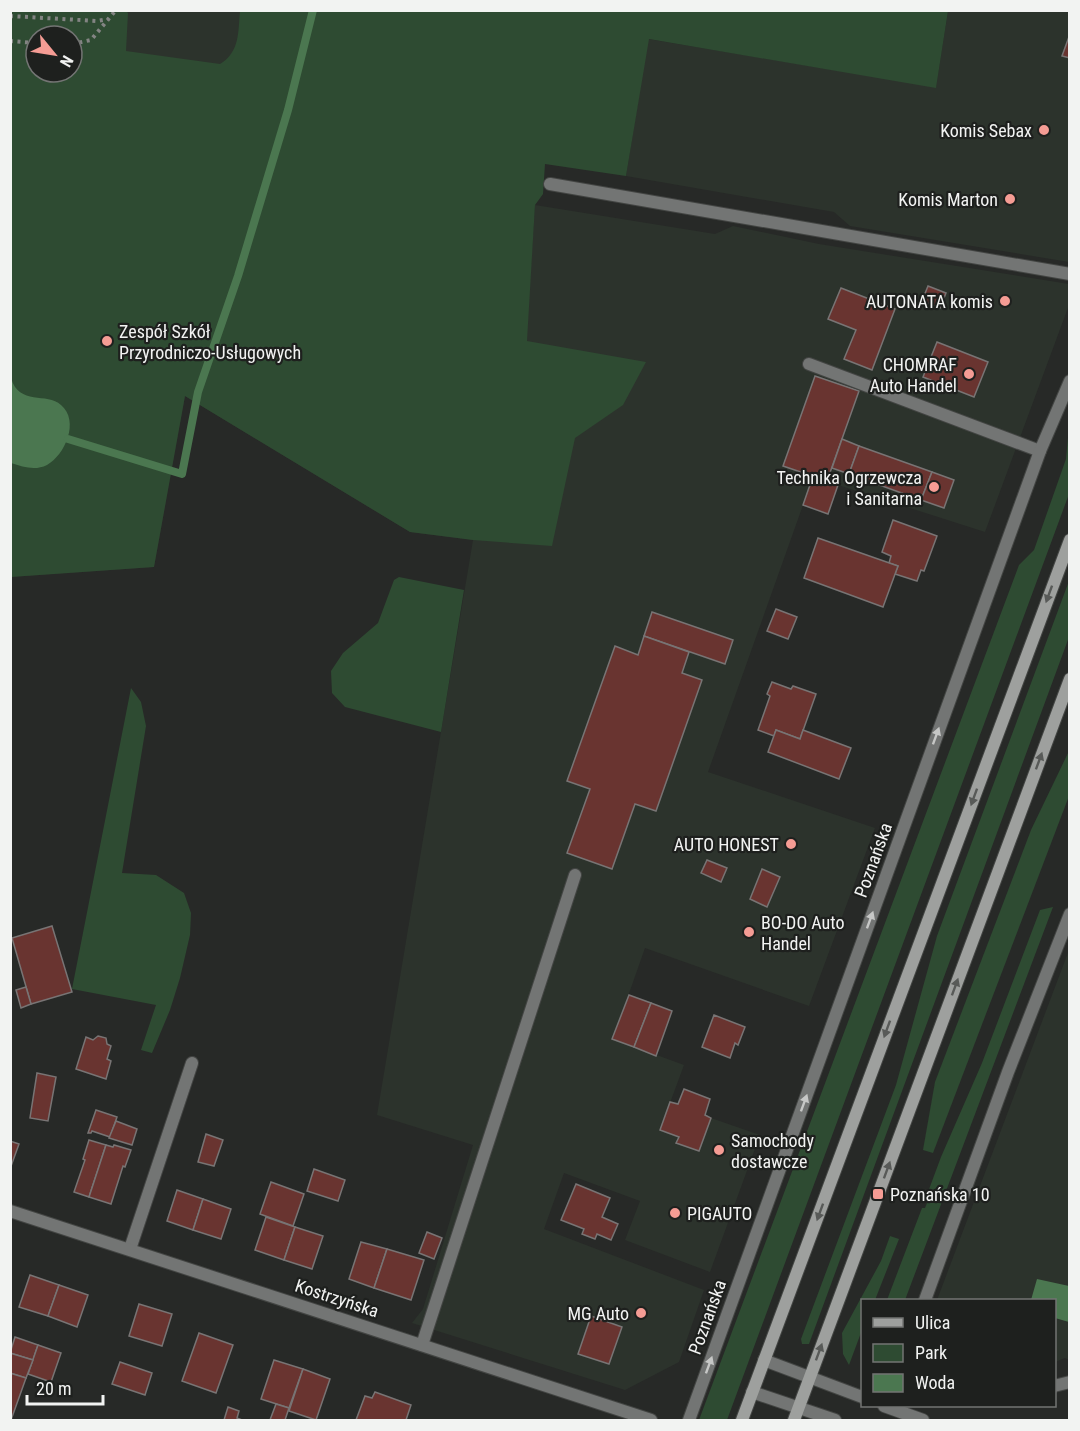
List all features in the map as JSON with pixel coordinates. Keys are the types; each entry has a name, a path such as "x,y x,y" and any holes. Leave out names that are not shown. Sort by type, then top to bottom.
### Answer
{"main road":[{"path":"742,1420 1070,540"},
{"path":"794,1420 1070,679"}],"street":[{"path":"550,184 1070,274"},
{"path":"809,364 1040,451"},
{"name":"Poznańska","path":"689,1420 1040,451 1070,381"},
{"path":"422,1345 575,875"},
{"path":"925,1299 1069,913"},
{"path":"130,1249 192,1063"},
{"name":"Kostrzyńska","path":"10,1211 651,1420"},
{"path":"764,1360 861,1397"},
{"path":"752,1392 835,1420"},
{"path":"887,1407 923,1420"}],"path":[{"path":"48,10 48,18"},
{"path":"84,41 91,40 116,10"},
{"path":"10,16 97,21 108,19"}],"shaded area":[{"path":"11,11 300,11 526,341 535,205 715,234 733,226 819,244 1069,284 1069,305 985,532 813,477 708,772 875,828 809,1006 645,948 613,1039 684,1065 660,1130 679,1137 676,1143 699,1151 711,1118 760,1135 710,1272 625,1240 640,1201 564,1173 544,1229 704,1290 679,1362 625,1390 412,1323 423,1309 473,1145 377,1115 473,540 410,532 185,396 154,567 11,577"},
{"path":"948,11 1069,11 1069,262 850,226 834,212 626,176 648,39 936,87"},
{"path":"1069,950 1069,1360 1065,1358 1056,1362 1056,1299 937,1299"}],"green space":[{"path":"11,11 126,11 128,13 126,51 220,64 227,59 235,47 240,11 948,11 936,88 649,39 626,176 545,164 543,194 535,205 527,341 646,362 623,405 575,438 552,546 410,532 185,396 154,567 11,577"},
{"path":"1069,427 1069,494 727,1420 699,1420 1019,565 1034,550 1066,459"},
{"path":"399,577 464,590 441,732 345,707 332,693 331,671 343,653 378,623 394,580"},
{"path":"1069,581 1069,637 809,1344 802,1344 801,1339 896,1085 937,936"},
{"path":"131,688 141,702 146,726 122,873 156,875 184,893 191,913 190,935 180,978 170,1010 152,1053 141,1050 156,1005 72,989"},
{"path":"1069,751 1069,796 933,1153 923,1150 935,1082 1031,830"},
{"path":"1053,907 905,1299 887,1299 922,1208 925,1208 931,1193 928,1192 941,1157 982,1063 1040,910"},
{"path":"890,1236 899,1239 875,1299 861,1299 861,1333 849,1365 843,1354 842,1333 881,1261"}],"water":[{"path":"11,378 20,392 55,401 67,412 70,428 64,446 54,460 42,467 29,468 11,463"},
{"path":"1037,1279 1069,1286 1069,1322 1056,1318 1056,1299 1031,1299"}],"building":[{"path":"1070,34 1070,58 1062,56"},
{"path":"928,286 946,293 940,308 922,301"},
{"path":"841,288 895,309 872,370 844,359 856,330 828,319"},
{"path":"937,342 988,362 974,397 923,377"},
{"path":"815,376 859,391 827,481 783,466"},
{"path":"842,439 859,446 849,474 832,468"},
{"path":"859,446 932,472 921,500 849,474"},
{"path":"932,472 954,480 944,508 921,500"},
{"path":"813,476 838,485 828,514 803,505"},
{"path":"893,520 937,536 924,571 921,570 917,581 895,574 898,566 889,563 891,556 882,552"},
{"path":"818,538 898,566 883,607 804,578"},
{"path":"776,609 797,617 788,639 767,631"},
{"path":"652,612 733,640 725,664 644,636"},
{"path":"644,636 689,652 682,673 702,680 656,811 635,804 612,869 567,853 590,789 567,781 615,646 638,655"},
{"path":"772,682 816,694 800,739 776,730 774,736 758,730 770,696 767,694"},
{"path":"776,730 800,739 803,730 851,748 839,779 768,752"},
{"path":"707,860 727,868 721,882 701,873"},
{"path":"762,869 780,877 767,907 750,899"},
{"path":"52,926 72,992 31,1004 12,938"},
{"path":"26,987 31,1004 21,1008 16,990"},
{"path":"629,995 651,1003 634,1047 612,1039"},
{"path":"651,1003 672,1011 656,1056 634,1047"},
{"path":"714,1015 745,1027 738,1045 735,1043 730,1058 702,1047"},
{"path":"98,1036 106,1038 107,1044 111,1046 107,1059 111,1061 106,1079 76,1069 86,1037 93,1040"},
{"path":"37,1073 56,1077 48,1121 30,1118"},
{"path":"684,1089 710,1099 705,1115 711,1118 699,1151 676,1143 679,1137 660,1130 670,1102 678,1104"},
{"path":"96,1110 117,1117 110,1137 92,1131 88,1133"},
{"path":"116,1121 137,1129 132,1145 109,1138"},
{"path":"206,1134 223,1140 214,1166 198,1162"},
{"path":"89,1140 106,1145 89,1197 74,1192"},
{"path":"10,1141 19,1144 10,1169"},
{"path":"106,1145 131,1150 125,1167 123,1166 111,1204 89,1197"},
{"path":"314,1169 345,1180 338,1201 307,1191"},
{"path":"271,1182 304,1194 293,1226 260,1214"},
{"path":"576,1184 610,1198 602,1217 618,1224 611,1240 597,1234 595,1239 582,1234 584,1229 561,1220"},
{"path":"177,1190 203,1199 193,1230 167,1221"},
{"path":"203,1199 231,1209 221,1239 193,1230"},
{"path":"266,1217 295,1227 284,1260 255,1250"},
{"path":"295,1227 323,1236 312,1269 284,1260"},
{"path":"427,1232 442,1238 434,1259 419,1253"},
{"path":"361,1242 387,1249 374,1288 349,1279"},
{"path":"387,1249 424,1260 411,1300 374,1288"},
{"path":"30,1275 59,1285 48,1316 19,1307"},
{"path":"59,1285 88,1295 77,1327 48,1316"},
{"path":"139,1304 172,1314 162,1346 129,1336"},
{"path":"591,1316 622,1327 609,1364 578,1354"},
{"path":"199,1333 233,1345 216,1393 182,1381"},
{"path":"15,1337 38,1345 33,1360 10,1353"},
{"path":"38,1345 61,1353 51,1382 28,1374"},
{"path":"10,1353 33,1360 26,1378 10,1373"},
{"path":"274,1360 303,1369 289,1408 261,1399"},
{"path":"120,1362 152,1373 145,1395 112,1384"},
{"path":"303,1369 330,1379 316,1420 289,1411"},
{"path":"10,1373 26,1378 11,1420 10,1420"},
{"path":"375,1392 411,1405 406,1420 356,1420 365,1396 372,1398"},
{"path":"276,1404 289,1408 285,1420 270,1420"},
{"path":"228,1407 239,1411 237,1418 242,1420 224,1420"}],"waterway":[{"path":"68,439 182,474 198,392 238,276 288,110 313,10"}],"place":[{"name":"Komis Sebax","path":"1044,130"},
{"name":"Komis Marton","path":"1010,199"},
{"name":"AUTONATA komis","path":"1005,301"},
{"name":"Zespół Szkół Przyrodniczo-Usługowych","path":"107,341"},
{"name":"CHOMRAF Auto Handel","path":"969,374"},
{"name":"Technika Ogrzewcza i Sanitarna","path":"934,487"},
{"name":"AUTO HONEST","path":"791,844"},
{"name":"BO-DO Auto Handel","path":"749,932"},
{"name":"Samochody dostawcze","path":"719,1150"},
{"name":"Poznańska 10","path":"878,1194"},
{"name":"PIGAUTO","path":"675,1213"},
{"name":"MG Auto","path":"641,1313"}]}
